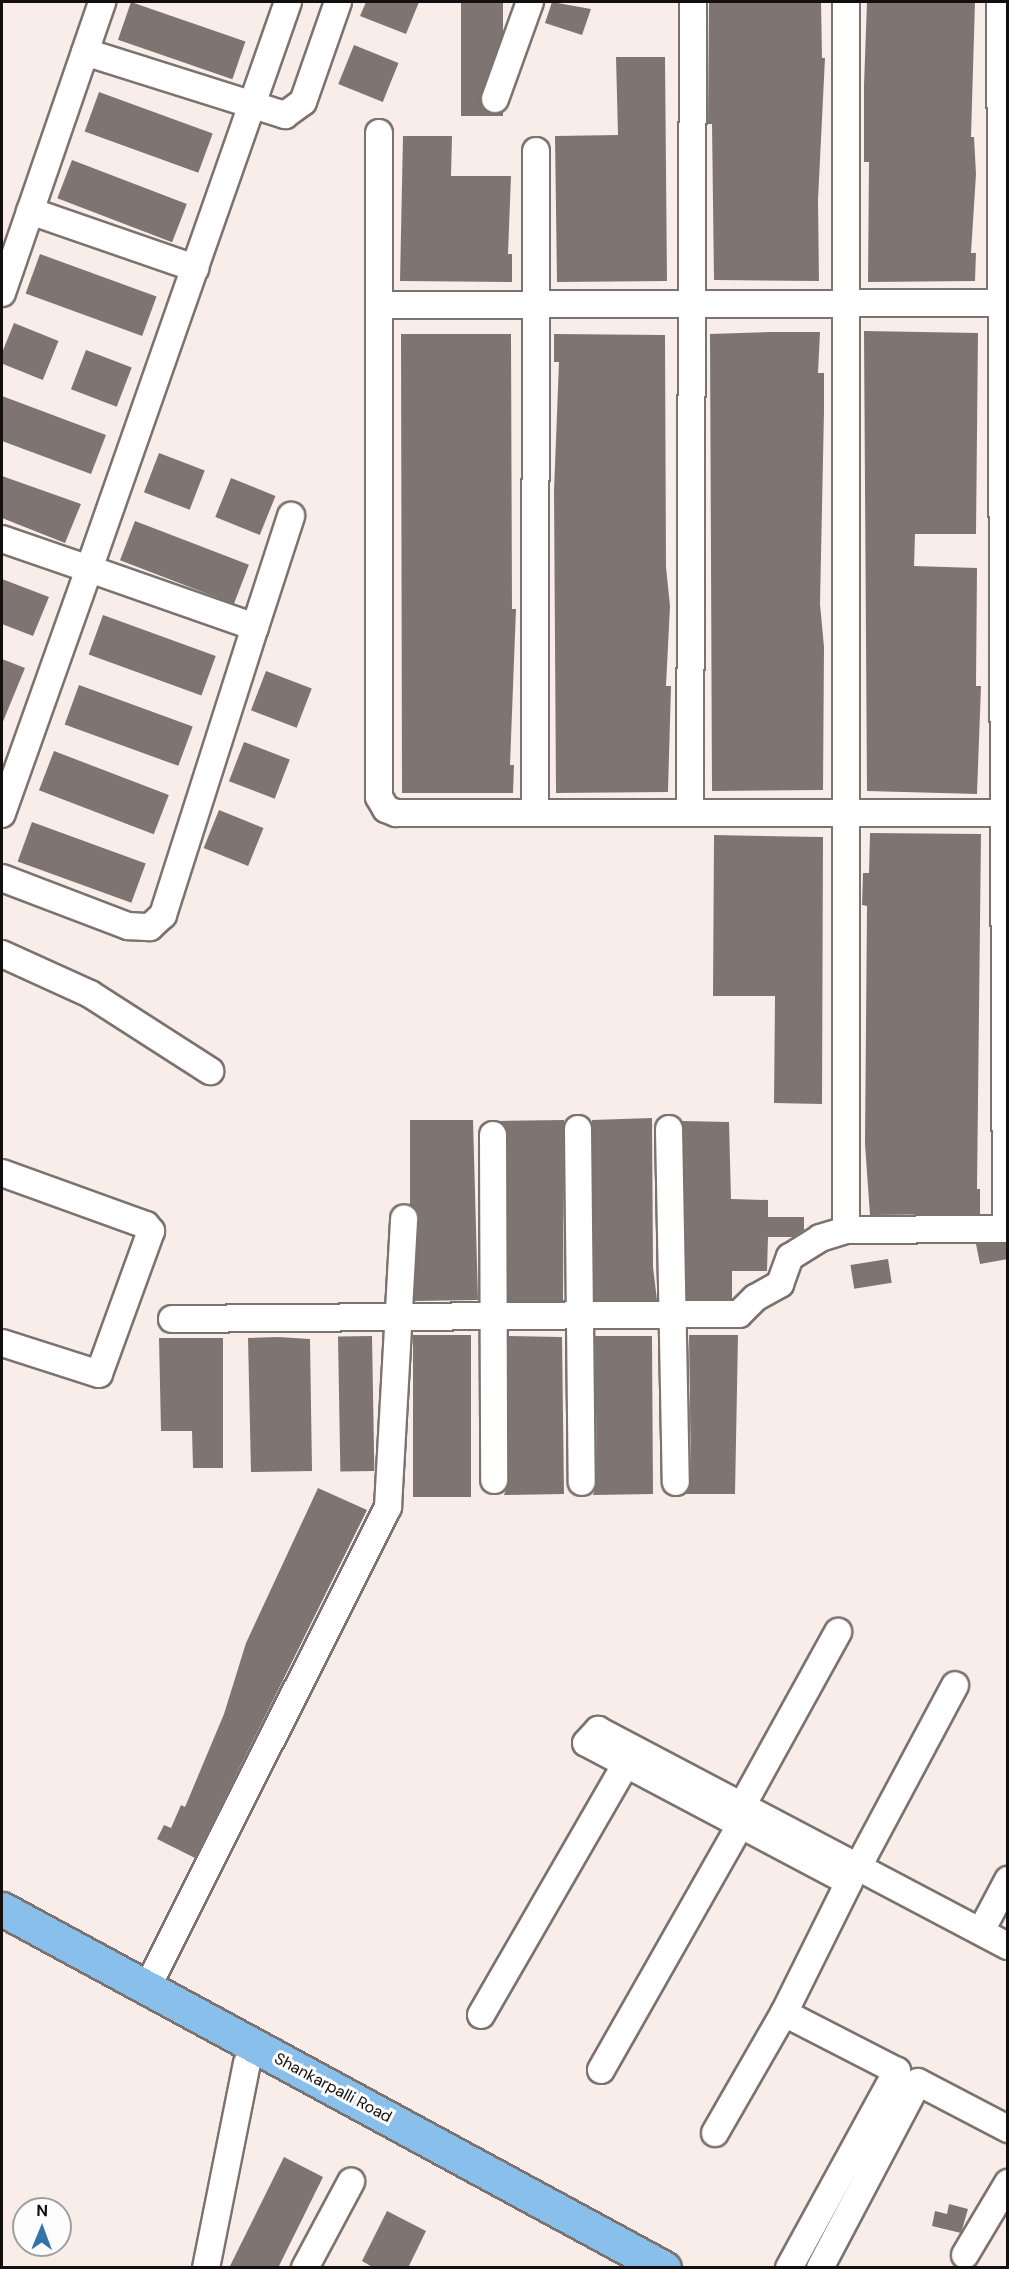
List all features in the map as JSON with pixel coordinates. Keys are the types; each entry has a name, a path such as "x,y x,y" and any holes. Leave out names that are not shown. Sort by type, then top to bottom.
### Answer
{"main road":[{"name":"Shankarpalli Road","path":"2,1909 147,1988 323,2094 625,2268"},
{"name":"Shankarpalli Road","path":"2,1933 247,2063 323,2094 664,2268"}],"street":[{"path":"2,293 102,2"},
{"path":"2,814 288,2"},
{"path":"85,52 285,115 303,102 338,2"},
{"path":"495,99 530,2"},
{"path":"690,812 693,2"},
{"path":"846,2 846,1230"},
{"path":"172,1319 399,1315 672,1316 739,1314 755,1298 780,1284 790,1257 820,1238 846,1230 1007,1229 1004,813 1005,303 999,2"},
{"path":"379,133 379,797 386,809 396,813 535,810 1004,813"},
{"path":"535,810 536,151"},
{"path":"30,211 195,268"},
{"path":"379,305 1005,303"},
{"path":"2,878 128,926 150,927 163,915 291,516"},
{"path":"2,539 255,627"},
{"path":"2,954 90,994 210,1071"},
{"path":"578,1129 578,1315 582,1482"},
{"path":"669,1129 676,1482"},
{"path":"493,1135 494,1480"},
{"path":"2,1173 146,1225 151,1232 99,1374 2,1343"},
{"path":"147,1988 388,1507 404,1218"},
{"path":"601,2070 838,1632"},
{"path":"858,1867 955,1685"},
{"path":"715,2133 784,2013 849,1882 741,1815 598,1730 586,1743 626,1764 741,1815 858,1867 1008,1946"},
{"path":"481,2015 626,1764"},
{"path":"981,1931 1008,1880"},
{"path":"784,2013 897,2071 789,2268"},
{"path":"206,2268 247,2063"},
{"path":"820,2268 918,2082 1008,2129"},
{"path":"305,2268 351,2182"},
{"path":"965,2255 1008,2183"}],"building":[{"path":"131,2 245,41 232,79 118,40"},
{"path":"366,2 419,2 406,34 360,16"},
{"path":"461,2 503,2 503,116 461,116"},
{"path":"552,2 591,9 582,35 545,23"},
{"path":"709,2 821,2 822,58 825,58 818,200 819,281 714,280 712,124 708,124"},
{"path":"867,2 975,2 971,137 974,137 976,174 971,253 976,253 975,281 868,282 869,162 864,162"},
{"path":"354,45 399,63 383,102 338,84"},
{"path":"616,57 665,57 667,281 557,282 555,136 618,135"},
{"path":"99,92 213,133 198,173 85,131"},
{"path":"403,136 452,136 451,176 511,176 508,254 512,254 512,282 400,281"},
{"path":"72,160 187,204 172,242 57,198"},
{"path":"40,254 157,296 142,336 26,293"},
{"path":"14,323 59,341 43,380 2,363 2,353"},
{"path":"864,331 978,333 976,534 915,534 914,566 977,568 976,686 981,686 977,794 867,791"},
{"path":"820,332 818,373 824,373 820,604 824,647 823,790 712,791 710,334"},
{"path":"401,334 511,334 512,609 516,609 510,765 514,765 513,793 402,793"},
{"path":"554,334 665,335 666,567 670,606 666,686 671,686 668,792 556,793 554,491 559,362 554,362"},
{"path":"86,350 132,368 117,407 71,389"},
{"path":"2,396 106,435 91,474 2,441"},
{"path":"159,453 205,471 190,510 144,492"},
{"path":"2,476 81,504 65,543 2,518"},
{"path":"231,478 276,496 260,535 215,517"},
{"path":"135,521 249,565 234,604 120,560"},
{"path":"2,579 49,597 33,636 2,624"},
{"path":"103,615 216,656 201,696 89,654"},
{"path":"2,659 25,668 2,724"},
{"path":"266,671 312,689 297,728 251,710"},
{"path":"79,685 193,726 178,766 65,724"},
{"path":"244,742 290,760 275,799 229,781"},
{"path":"54,751 169,795 154,834 39,790"},
{"path":"219,810 264,828 248,866 204,848"},
{"path":"32,822 146,863 131,903 18,861"},
{"path":"870,833 981,834 977,1189 980,1189 980,1214 870,1215 865,1144 867,906 862,905 863,873 869,873"},
{"path":"714,835 823,837 822,1104 774,1103 775,996 713,996"},
{"path":"652,1118 653,1267 657,1300 595,1300 592,1120"},
{"path":"410,1120 473,1120 478,1300 414,1301 419,1219 410,1205"},
{"path":"564,1120 563,1301 508,1301 508,1135 499,1121"},
{"path":"682,1121 729,1122 731,1199 768,1200 768,1217 804,1217 804,1230 794,1237 768,1237 767,1271 732,1271 732,1299 687,1299"},
{"path":"976,1244 1008,1244 1008,1259 980,1264"},
{"path":"888,1259 892,1283 854,1289 850,1265"},
{"path":"413,1335 471,1335 471,1497 413,1497"},
{"path":"689,1335 738,1335 735,1494 686,1494 691,1482"},
{"path":"372,1336 374,1471 340,1472 338,1337"},
{"path":"509,1336 562,1337 564,1494 504,1495 509,1480"},
{"path":"595,1336 652,1336 653,1494 593,1495 597,1482"},
{"path":"159,1338 223,1338 223,1468 193,1468 192,1431 161,1431"},
{"path":"248,1338 310,1339 312,1471 251,1472"},
{"path":"318,1488 367,1510 195,1858 157,1839 164,1825 171,1828 181,1805 185,1807 224,1714 246,1643"},
{"path":"284,2157 323,2177 278,2268 229,2268"},
{"path":"949,2204 968,2209 961,2233 932,2226 935,2211 947,2214"},
{"path":"387,2211 426,2231 408,2268 374,2268 362,2261"}]}
